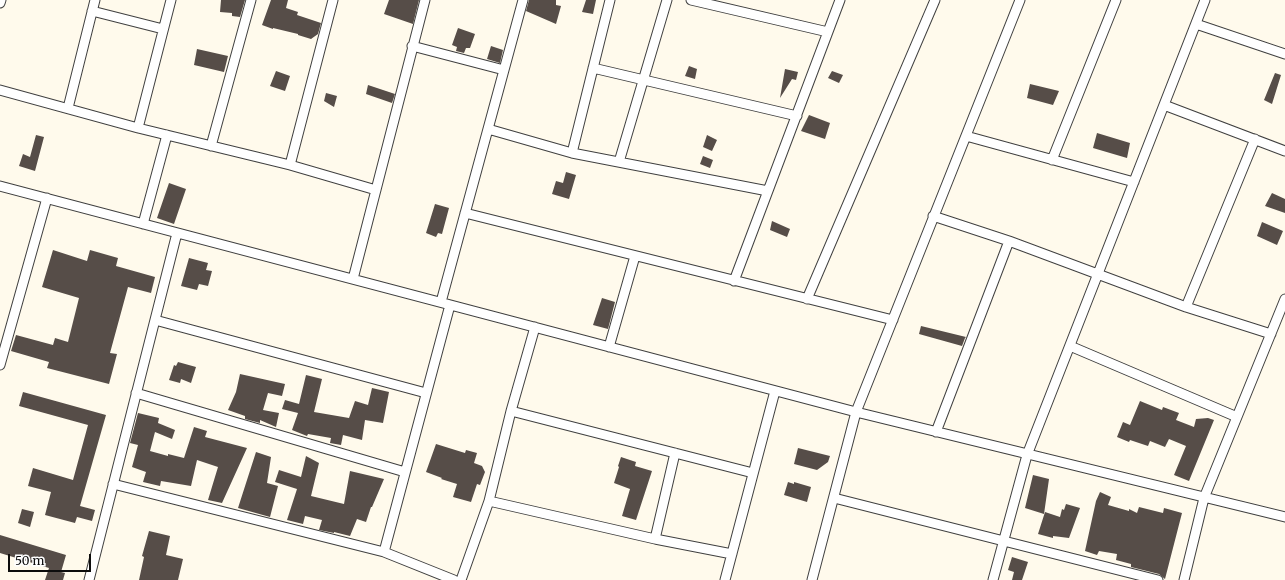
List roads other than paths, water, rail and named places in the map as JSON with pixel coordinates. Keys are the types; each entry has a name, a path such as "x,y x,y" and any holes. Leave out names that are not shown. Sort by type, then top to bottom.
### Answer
{"street":[{"path":"68,108 95,0"},
{"path":"138,128 171,0"},
{"path":"211,146 251,0"},
{"path":"290,165 333,0"},
{"path":"353,279 425,0"},
{"path":"441,302 523,0"},
{"path":"572,153 610,0"},
{"path":"619,162 667,0"},
{"path":"692,0 828,32"},
{"path":"734,281 840,0"},
{"path":"808,299 935,0"},
{"path":"814,580 856,412 1020,0"},
{"path":"1052,160 1116,0"},
{"path":"994,580 1027,455 1205,0"},
{"path":"92,11 163,28"},
{"path":"1196,24 1285,54"},
{"path":"412,46 504,70"},
{"path":"593,68 797,116"},
{"path":"0,90 138,128 290,165 376,190"},
{"path":"1164,105 1285,151"},
{"path":"488,129 572,153 768,190"},
{"path":"143,224 168,135"},
{"path":"966,136 1134,182"},
{"path":"1186,307 1255,139"},
{"path":"0,186 856,412 1285,518"},
{"path":"0,365 47,198"},
{"path":"465,213 892,320"},
{"path":"933,216 1009,240 1186,307 1272,334"},
{"path":"89,580 177,233"},
{"path":"936,432 1009,240"},
{"path":"609,347 635,256"},
{"path":"1184,580 1204,498 1285,299"},
{"path":"384,552 450,305"},
{"path":"155,320 426,393"},
{"path":"461,580 489,501 511,411 535,327"},
{"path":"1070,346 1237,417"},
{"path":"725,580 775,391"},
{"path":"136,393 405,472"},
{"path":"511,411 753,473"},
{"path":"655,539 675,453"},
{"path":"113,484 384,552 454,580"},
{"path":"834,498 1158,580"},
{"path":"489,501 655,539 732,554"}]}
